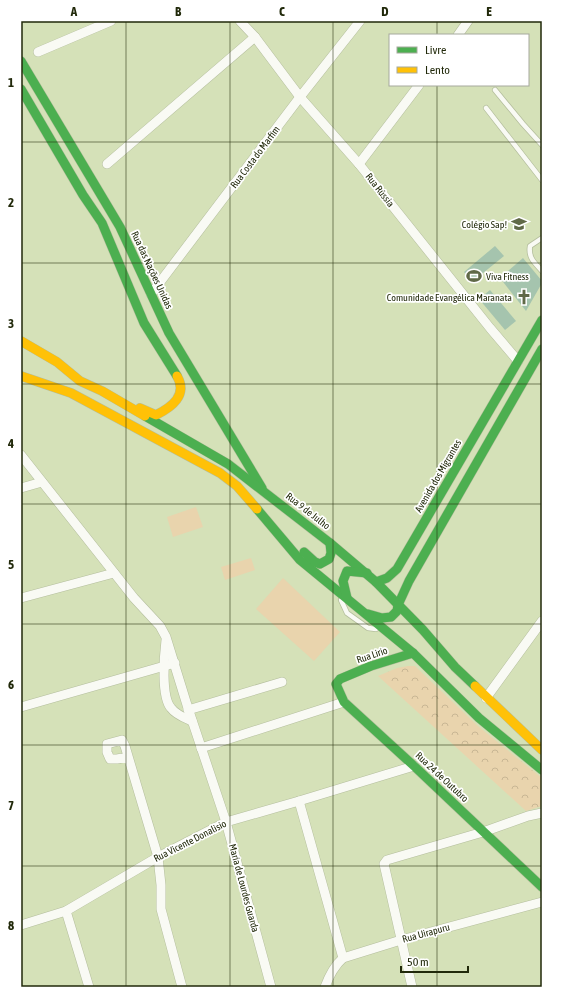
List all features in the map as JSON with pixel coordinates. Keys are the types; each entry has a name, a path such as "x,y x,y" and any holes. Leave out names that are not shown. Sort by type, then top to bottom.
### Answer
{"main road":[{"name":"Rua das Nações Unidas","path":"21,61 120,226 169,333 263,490"},
{"path":"21,89 82,195 102,223 144,323 178,378 181,386 178,400 168,409 156,414 102,391"},
{"name":"Avenida dos Migrantes","path":"376,582 388,578 397,569 542,320"},
{"name":"Rua 9 de Julho","path":"21,341 57,362 80,381 102,391 228,464 263,490 368,574 423,630 455,667 478,699 542,750"},
{"path":"363,612 383,619 390,618 397,611 398,605 409,581 542,349"},
{"path":"490,440 492,428 518,384 519,373 510,373"},
{"path":"21,376 71,394 220,473 237,486 252,494 291,541 315,562 320,564 329,559 331,553 330,543"},
{"path":"237,486 300,560 335,590 347,598 384,631 413,653 479,718 542,770"},
{"path":"347,598 343,580 343,577 347,571 368,574"},
{"name":"Rua Lirio","path":"340,679 371,666 413,653"},
{"path":"435,674 444,676 457,688 478,699"},
{"name":"Rua 24 de Outubro","path":"340,679 336,684 344,702 542,887"}],"street":[{"path":"38,52 111,21"},
{"name":"Rua Rússia","path":"240,21 255,37 300,96 359,164 518,361"},
{"name":"Rua Costa do Marfim","path":"151,294 300,96 360,21"},
{"path":"459,34 468,21"},
{"path":"107,164 255,37"},
{"path":"359,164 418,86"},
{"name":"Maria de Lourdes Guarda","path":"21,456 134,598 160,626 166,637 188,710 226,822 271,987"},
{"path":"21,488 42,482"},
{"path":"21,598 114,573"},
{"path":"478,699 542,621"},
{"path":"166,637 163,666 169,707 174,712 192,721"},
{"path":"21,707 174,663"},
{"path":"188,710 282,682"},
{"path":"201,748 344,702"},
{"path":"128,757 158,857 161,885 161,909 182,987"},
{"name":"Rua Vicente Donalisio","path":"21,925 66,911 158,857 226,822 414,766"},
{"path":"299,801 343,958 338,962 325,987"},
{"path":"412,987 384,864 387,860 542,813"},
{"name":"Rua Uirapuru","path":"343,958 401,940 542,902"},
{"path":"66,911 89,987"}],"lane":[{"path":"495,90 542,145"},
{"path":"486,108 542,180"},
{"path":"542,238 530,246 529,252 531,258 542,271"},
{"path":"335,590 347,613 368,628 384,631"}],"green space":[{"path":"196,507 203,527 173,537 167,517"},
{"path":"251,558 255,570 225,580 221,567"},
{"path":"283,578 340,632 314,661 256,609"},
{"path":"415,666 478,726 542,778 542,806 526,811 378,676 397,668"}],"building":[{"path":"495,246 504,256 472,282 464,272"},
{"name":"Comunidade Evangélica Maranata","path":"523,258 542,281 526,311 500,278"},
{"path":"490,290 516,321 505,330 479,299"}],"traffic: fast":[{"path":"21,61 120,227 169,333 262,488"},
{"path":"21,89 83,195 102,223 144,323 177,376"},
{"path":"376,582 387,578 397,569 542,320"},
{"path":"398,605 409,581 542,349"},
{"path":"145,416 228,464 330,543 376,582 423,630 455,667 475,686"},
{"path":"257,509 300,560 413,653 479,718 542,770"},
{"path":"304,552 315,562 320,564 329,559 331,553 330,543"},
{"path":"347,598 343,581 347,571 367,573"},
{"path":"368,614 382,618 391,617 397,611 398,605"},
{"path":"413,653 371,666 340,679 336,684 344,702 542,887"}],"traffic: slow":[{"path":"21,341 57,362 80,381 102,391 145,416"},
{"path":"21,376 71,393 220,473 237,486 257,509"},
{"path":"140,408 156,415 173,404 177,400 181,389 177,376"},
{"path":"475,686 542,750"}],"place":[{"name":"Colégio Sap!","path":"519,224"},
{"name":"Viva Fitness","path":"474,276"},
{"name":"Comunidade Evangélica Maranata","path":"524,297"}]}
